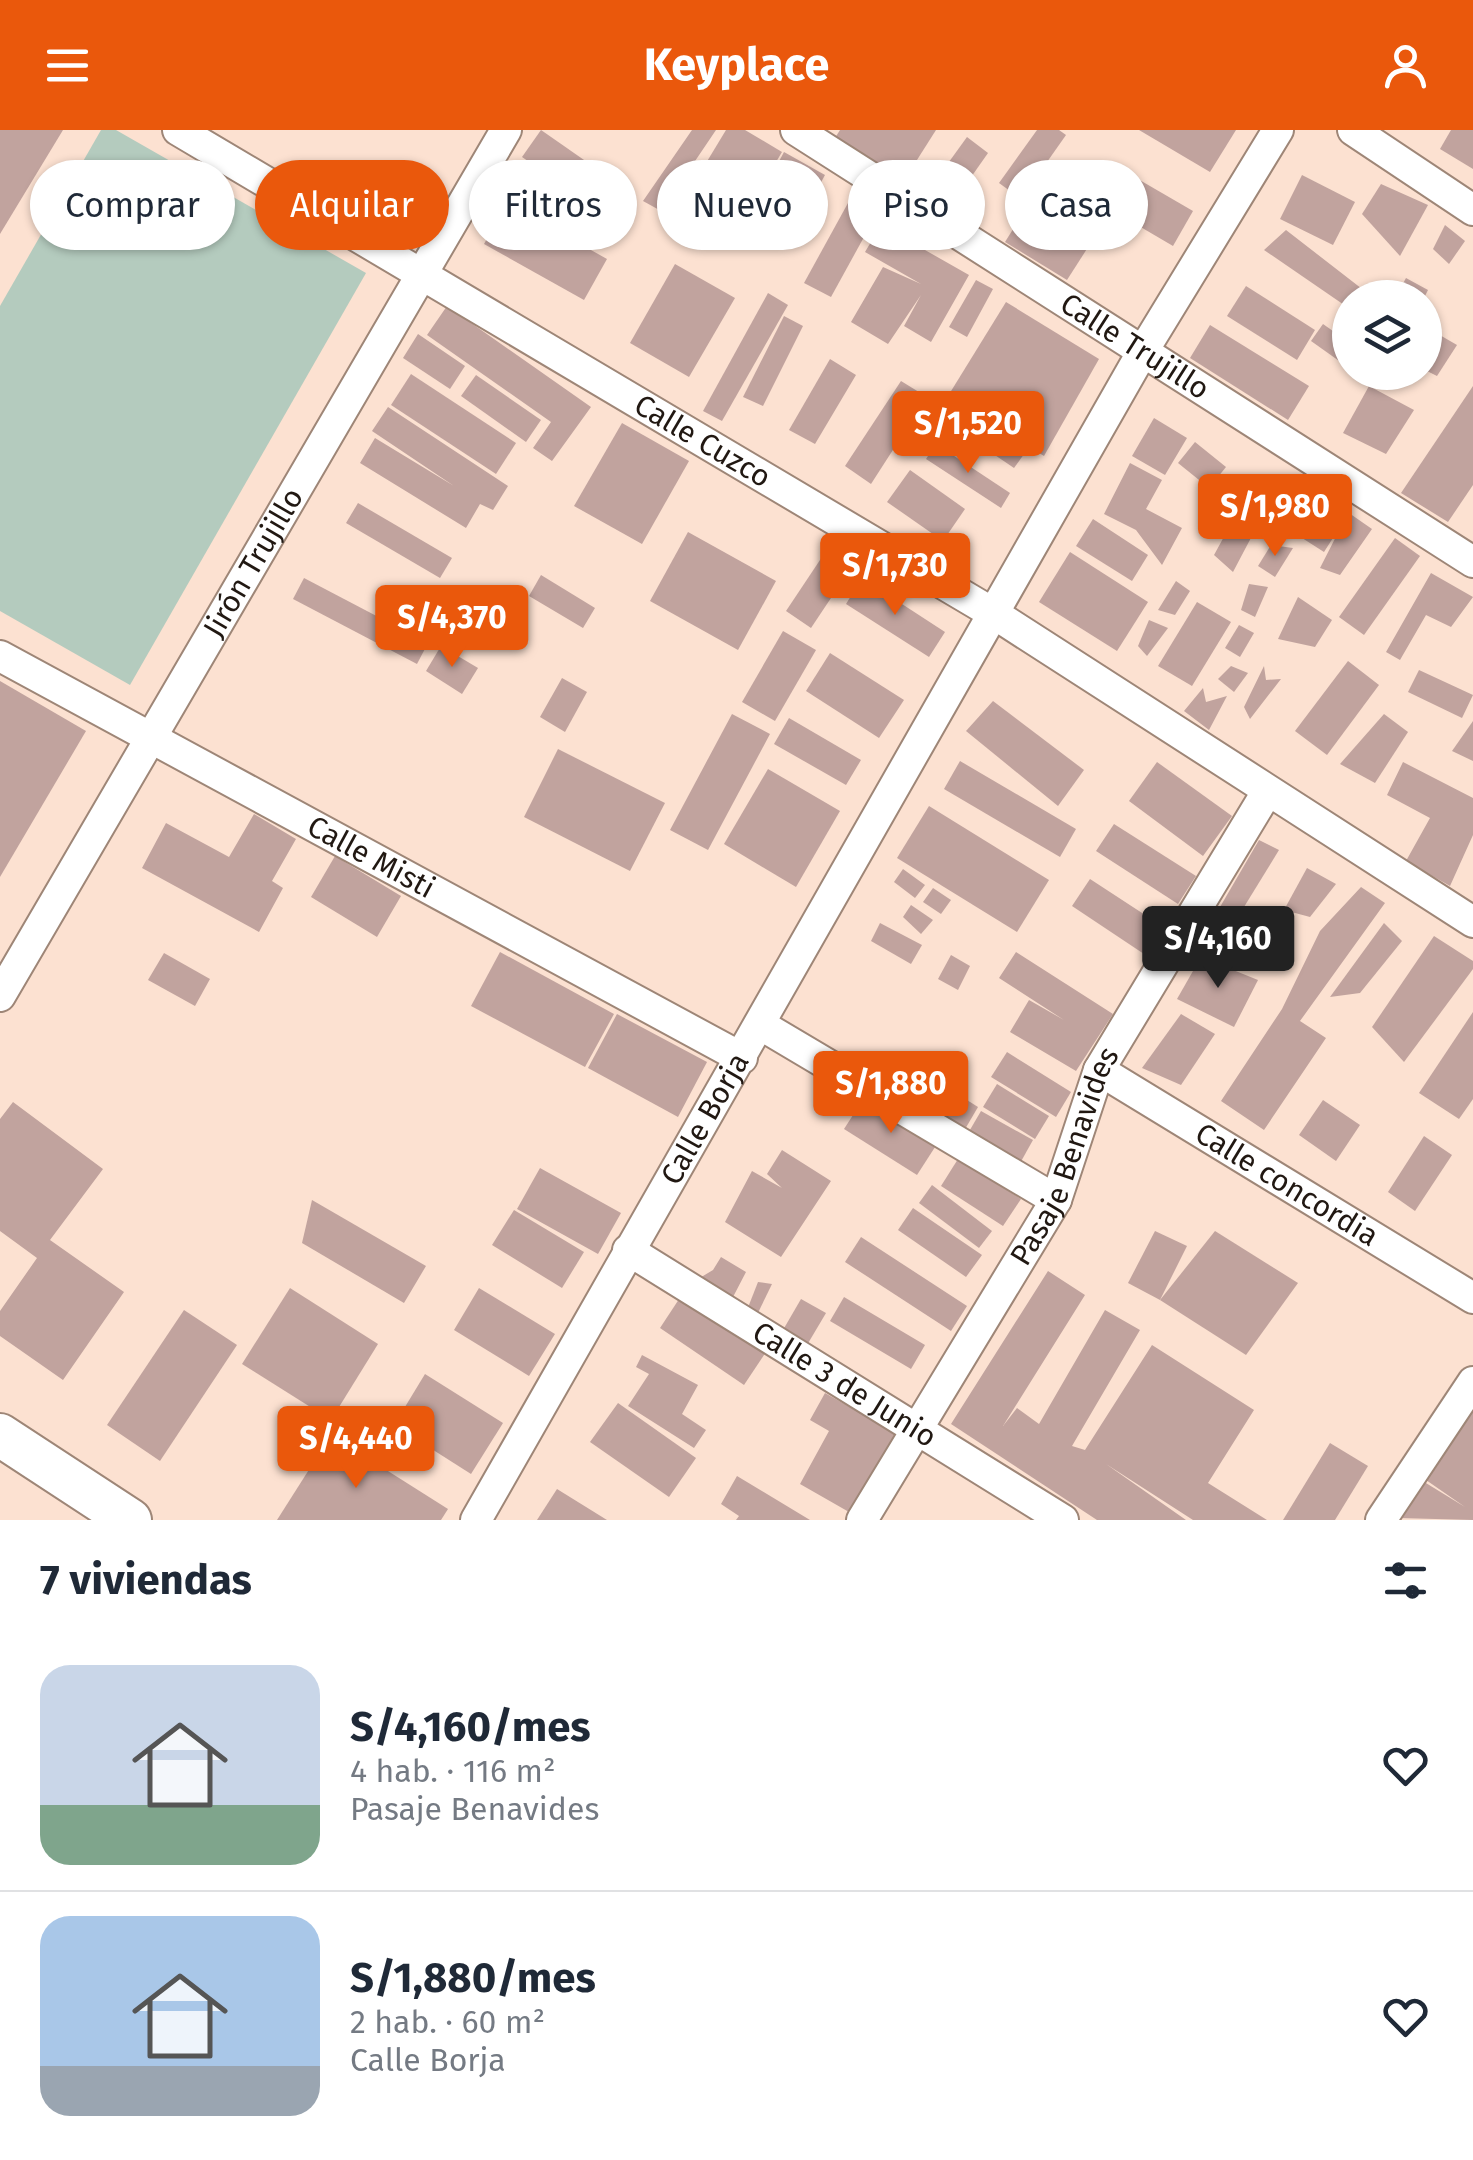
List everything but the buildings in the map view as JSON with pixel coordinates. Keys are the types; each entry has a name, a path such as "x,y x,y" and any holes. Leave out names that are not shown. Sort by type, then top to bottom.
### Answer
{"main road":[{"path":"0,1434 130,1520"}],"street":[{"name":"Calle Cuzco","path":"178,130 996,615 1267,792 1471,915"},
{"name":"Jirón Trujillo","path":"0,996 506,130"},
{"name":"Calle Trujillo","path":"796,130 1473,562"},
{"name":"Calle Borja","path":"476,1520 996,615 1143,351 1278,130"},
{"path":"1353,130 1473,210"},
{"name":"Calle Misti","path":"0,656 742,1058"},
{"name":"Pasaje Benavides","path":"862,1520 1056,1200 1099,1070 1267,792"},
{"path":"762,1024 1056,1200"},
{"name":"Calle concordia","path":"1099,1070 1473,1298"},
{"name":"Calle 3 de Junio","path":"628,1250 1063,1520"},
{"path":"1381,1520 1473,1382"}],"green space":[{"path":"101,130 116,130 168,160 84,160"},
{"path":"235,198 255,210 255,250 326,250 366,273 130,685 0,611 0,306 32,250 235,250"}]}
